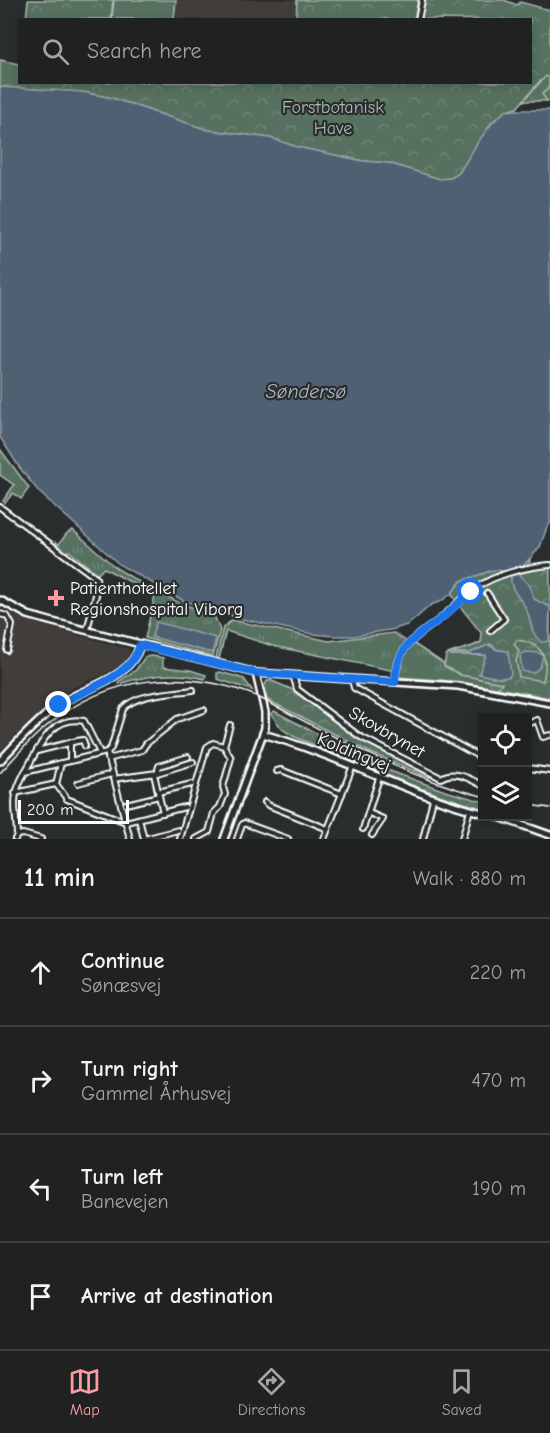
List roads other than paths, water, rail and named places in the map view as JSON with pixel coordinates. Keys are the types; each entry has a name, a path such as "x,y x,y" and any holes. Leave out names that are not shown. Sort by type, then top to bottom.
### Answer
{"street":[{"path":"418,18 422,0"},
{"path":"0,507 94,575 98,582 87,631"},
{"path":"395,682 399,664 409,642 476,588 493,579 528,568 550,565"},
{"path":"488,594 504,619 490,632"},
{"path":"0,600 28,615 42,619 256,673 458,686 550,703"},
{"path":"0,614 7,616 12,625 7,650"},
{"path":"0,761 19,740 59,705 126,669 137,655 140,645"},
{"path":"224,839 263,734 266,720 256,673"},
{"name":"Skovbrynet","path":"293,675 297,689 372,744 441,778 445,775 456,774 478,783"},
{"path":"352,679 354,688 478,755"},
{"path":"25,772 106,752 111,748 126,705 151,696 193,690"},
{"path":"108,759 142,750 177,718 204,710"},
{"path":"41,839 23,834 16,837 15,793 52,728 80,720 86,723 100,753"},
{"path":"532,722 537,720 543,737 550,735"},
{"path":"224,746 230,725"},
{"name":"Koldingvej","path":"263,734 302,746 433,799 478,812"},
{"path":"37,751 70,742 83,741 85,746"},
{"path":"70,742 70,760"},
{"path":"180,839 207,747 213,743 224,746 231,758 223,787 225,794 220,807 214,813 209,832 196,839"},
{"path":"106,752 130,839"},
{"path":"163,813 155,773 159,766 188,757"},
{"path":"78,783 112,776 155,773 193,762"},
{"path":"61,763 56,784 67,799 126,822 184,807"},
{"path":"324,839 352,768"},
{"path":"532,769 550,771"},
{"path":"277,771 281,770 342,794"},
{"path":"363,829 380,778"},
{"path":"15,793 56,784"},
{"path":"126,804 192,784"},
{"path":"423,839 433,799"},
{"path":"265,802 328,829"},
{"path":"462,839 470,810"},
{"path":"369,813 383,819 372,835"},
{"path":"140,819 144,839 178,831"},
{"path":"510,821 550,835"},
{"path":"237,839 244,823 288,839"}],"water":[{"name":"Søndersø","path":"0,87 82,92 112,98 208,130 270,138 297,147 363,161 388,163 440,179 451,178 459,173 492,123 506,111 550,110 550,524 540,547 524,565 506,571 493,570 461,581 451,594 431,605 409,624 395,629 354,636 312,634 242,619 184,601 120,565 39,492 19,467 0,437"},
{"path":"518,574 530,586 534,599 550,607 549,641 541,642 535,635 525,606 512,586 511,576"},
{"path":"156,622 216,638 212,653 152,637"},
{"path":"488,645 498,650 508,651 511,674 509,677 499,678 479,674 486,655 450,654 470,653"},
{"path":"526,652 539,653 543,656 540,667 533,673 522,671 520,655"}],"tunnel":[{"path":"5,663 7,650"}],"railway":[{"path":"0,773 36,735 72,708 97,695 122,686 149,681 176,680 229,687 256,696 394,766 452,788 478,795"},
{"path":"532,806 550,808"}],"place":[{"name":"Patienthotellet Regionshospital Viborg","path":"56,598"}],"park label":[{"name":"Forstbotanisk Have","path":"333,117"}]}
